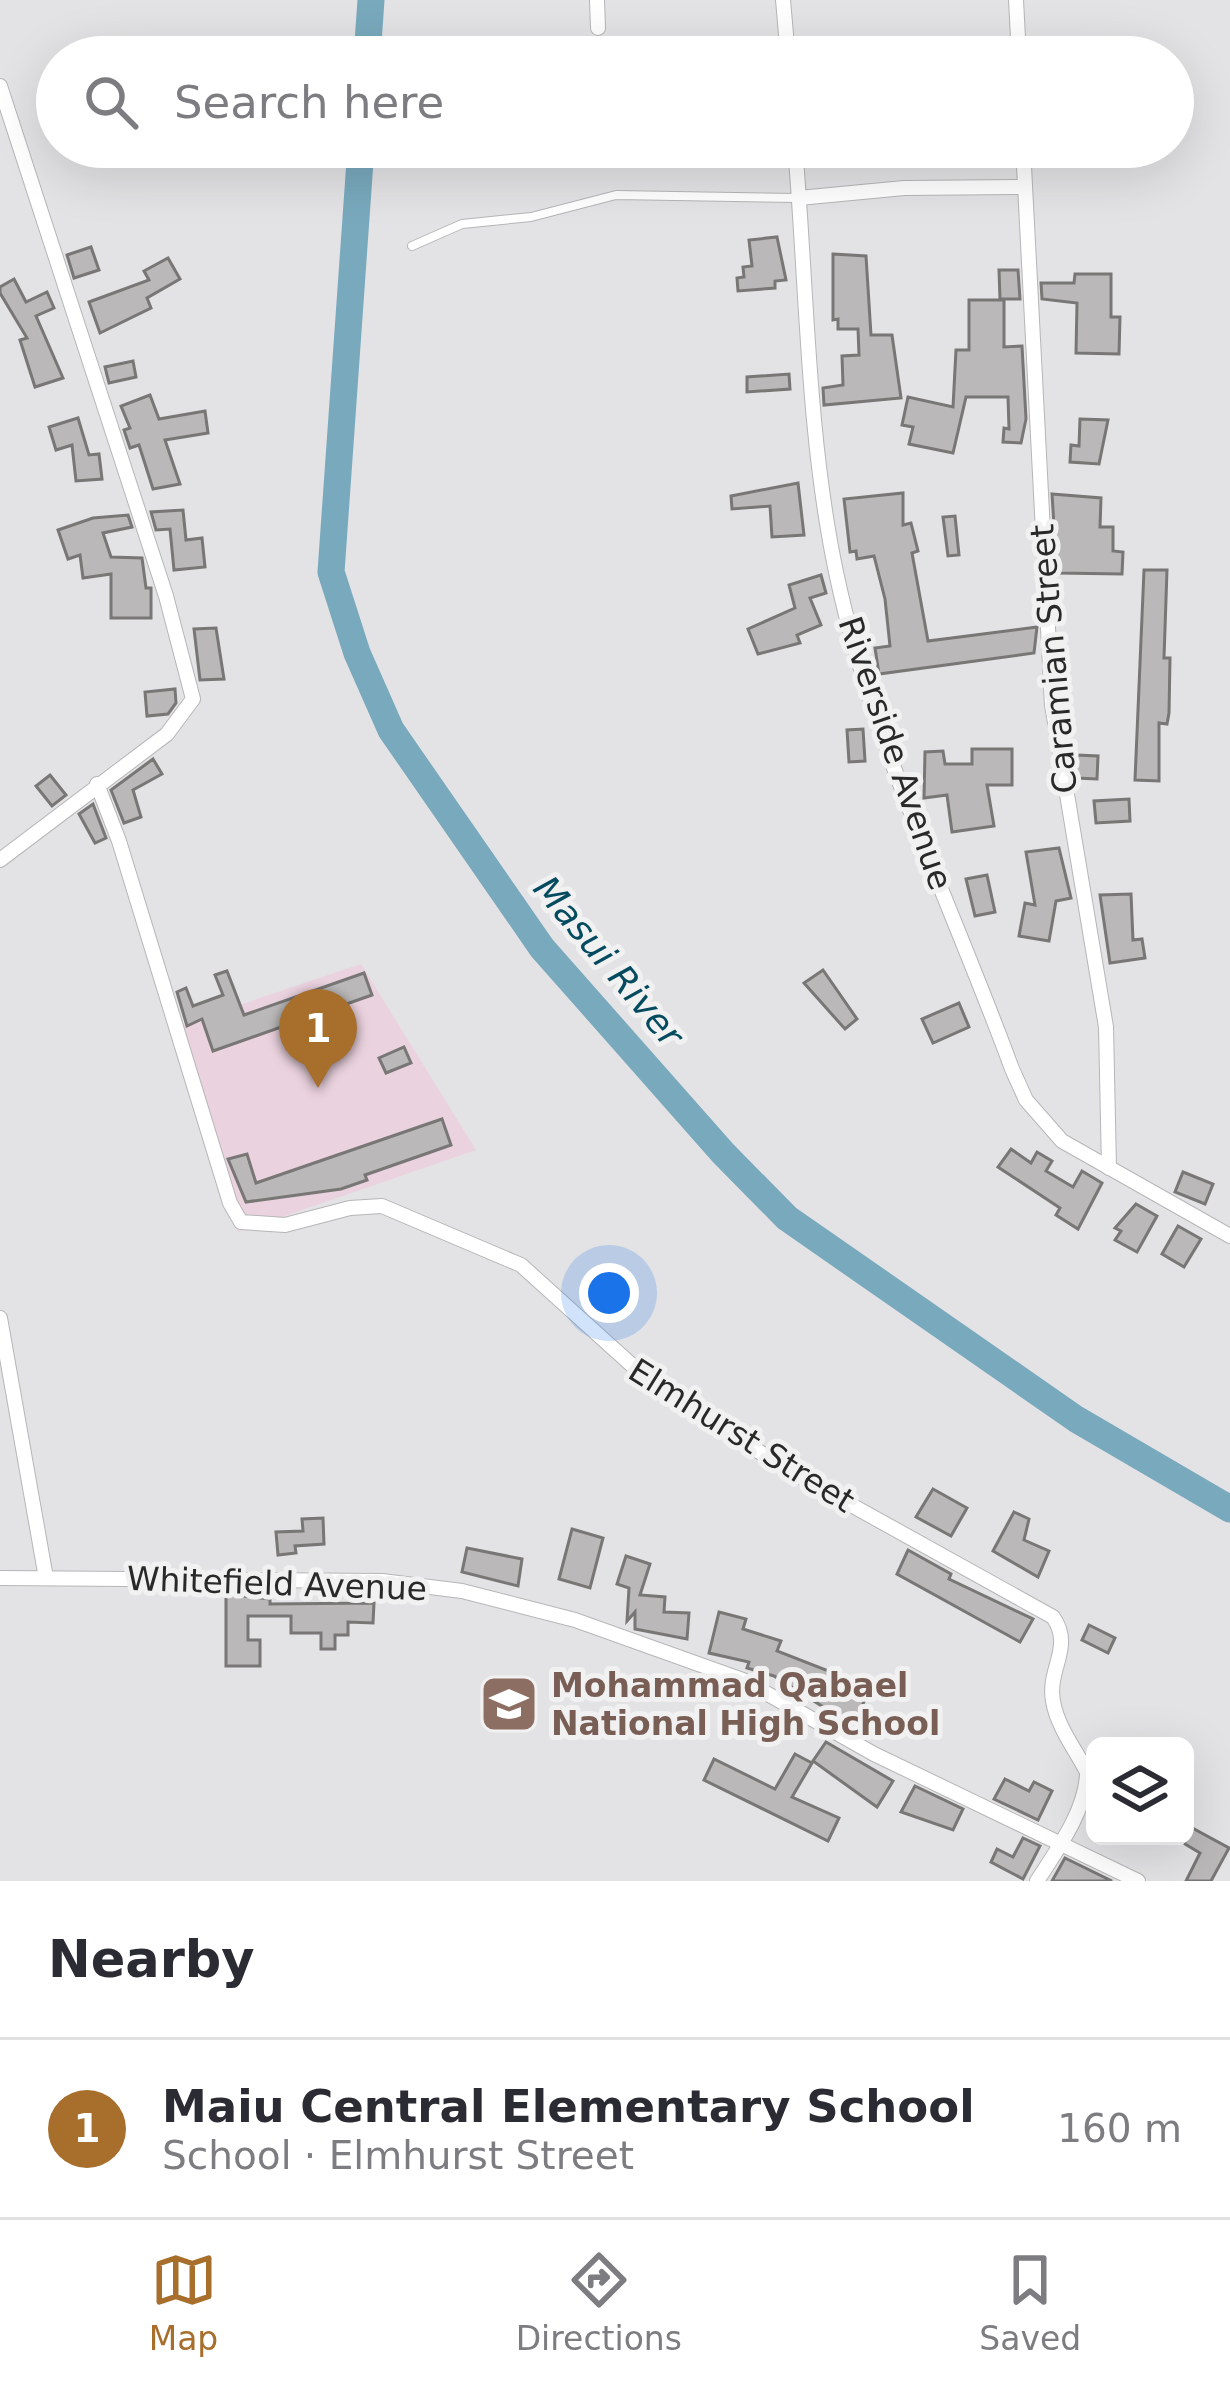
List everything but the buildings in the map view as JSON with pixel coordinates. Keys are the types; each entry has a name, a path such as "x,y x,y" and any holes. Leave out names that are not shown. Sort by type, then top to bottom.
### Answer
{"street":[{"path":"597,0 598,28"},
{"path":"783,0 786,36"},
{"path":"1016,0 1018,36"},
{"path":"0,86 192,686 186,715 167,734 0,860"},
{"name":"Riverside Avenue","path":"797,168 824,499 836,573 865,681 1026,1100 1062,1141 1230,1236"},
{"name":"Caramian Street","path":"1024,168 1052,705 1106,1027 1109,1168"},
{"path":"799,198 904,188 1025,188"},
{"name":"Elmhurst Street","path":"97,784 119,841 230,1204 242,1222 285,1225 350,1208 382,1206 504,1257 544,1284 656,1387 790,1471 1033,1602 1060,1628 1064,1648 1051,1693 1087,1772 1061,1844"},
{"path":"0,1318 46,1578"},
{"name":"Whitefield Avenue","path":"0,1578 382,1581 462,1591 575,1620 743,1679 874,1754 1138,1881"},
{"path":"1037,1881 1061,1844"}],"lane":[{"path":"412,246 462,224 550,214 616,195 799,198"}],"shaded area":[{"path":"361,964 476,1150 238,1232 180,1025"}],"waterway":[{"name":"Masui River","path":"368,36 371,0"},
{"name":"Masui River","path":"360,168 331,572 357,653 391,730 542,948 723,1153 787,1218 1076,1419 1230,1509"}],"place":[{"name":"Maiu Central Elementary School","path":"318,1088"},
{"name":"Mohammad Qabael National High School","path":"509,1704"}]}
